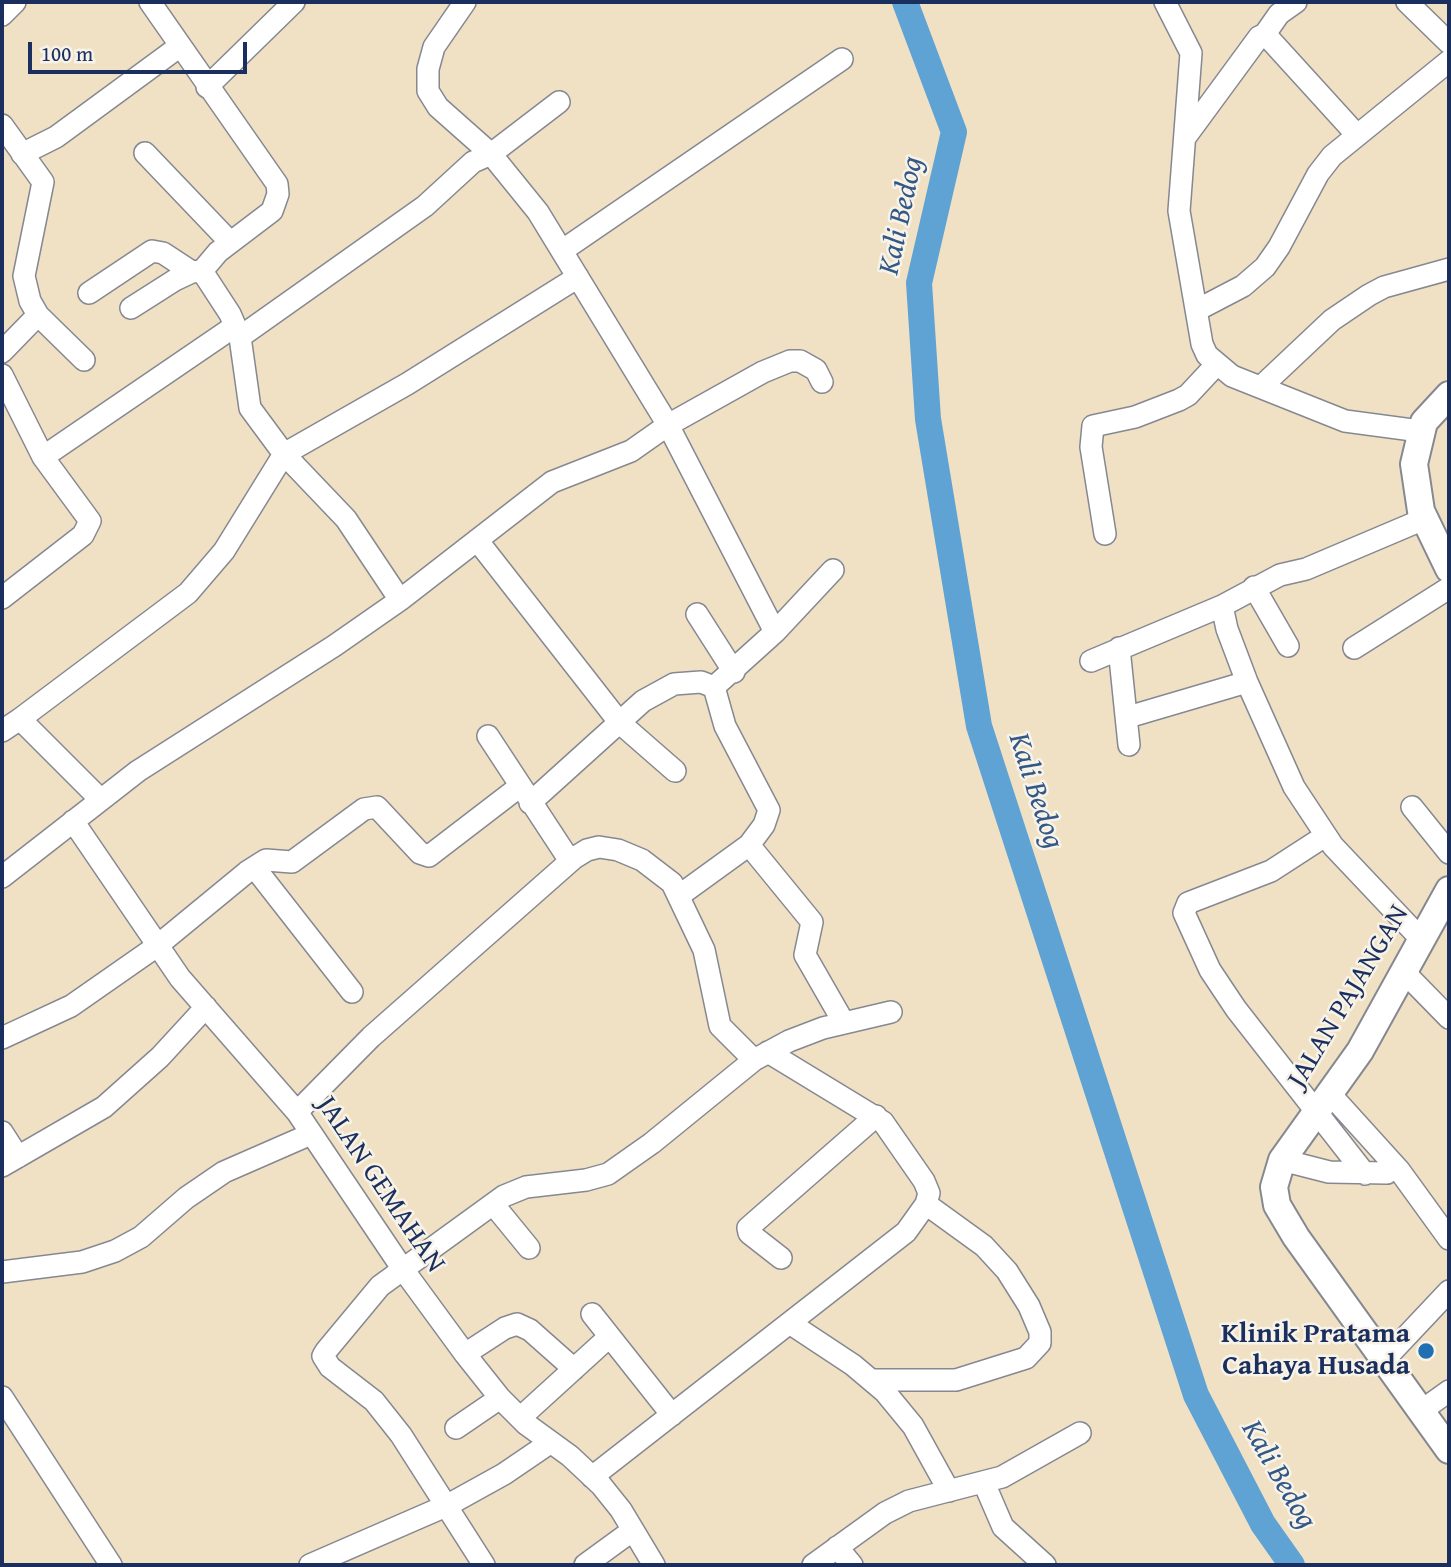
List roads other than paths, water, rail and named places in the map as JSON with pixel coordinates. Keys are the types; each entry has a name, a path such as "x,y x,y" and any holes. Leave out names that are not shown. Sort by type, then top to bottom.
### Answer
{"main road":[{"path":"1447,559 1424,519 1415,480 1420,431 1434,408 1449,395"},
{"name":"JALAN PAJANGAN","path":"1449,890 1420,938 1360,1051 1282,1160 1274,1187 1281,1214 1449,1450"}],"street":[{"path":"2,15 15,2"},
{"path":"131,308 197,271 230,242 258,224 272,211 278,194 277,184 207,88 150,2"},
{"path":"207,88 294,2"},
{"path":"465,2 434,47 428,69 428,91 438,107 491,154 530,200 563,250 668,425 775,632"},
{"path":"1165,2 1191,53 1187,135 1179,211 1202,344 1216,365 1232,376 1263,385 1345,421 1420,431"},
{"path":"1187,135 1259,37 1265,34 1279,14 1296,2"},
{"path":"1407,2 1449,43"},
{"path":"1265,34 1356,134"},
{"path":"22,154 56,137 180,46"},
{"path":"563,250 842,59"},
{"path":"1197,310 1243,286 1265,267 1279,247 1318,174 1356,134 1449,61"},
{"path":"43,457 425,206 473,162 491,154 559,102"},
{"path":"2,125 43,182 24,276 30,301 38,315 84,360"},
{"path":"145,153 230,242"},
{"path":"89,293 152,251 163,253 197,271 237,331 250,408 284,454 346,519 400,600"},
{"path":"1263,385 1332,320 1368,295 1384,287 1449,269"},
{"path":"100,799 11,725 188,593 224,551 284,454 407,384 578,277"},
{"path":"2,352 38,315"},
{"path":"2,877 100,799 400,600 552,482 631,452 668,425 763,372 790,361 810,365 821,382"},
{"path":"1105,534 1091,447 1093,426 1135,416 1179,400 1188,395 1216,365"},
{"path":"2,375 43,457 88,516 89,527 2,598"},
{"path":"1091,661 1222,606 1280,575 1306,569 1424,519"},
{"path":"477,540 620,723 675,771"},
{"path":"714,687 734,672 775,632 833,570"},
{"path":"1254,587 1289,646"},
{"path":"1354,648 1449,588"},
{"path":"1222,606 1227,629 1247,682 1285,769 1325,836 1420,938"},
{"path":"697,614 734,672"},
{"path":"1119,648 1129,745"},
{"path":"2,1038 71,1006 157,946 255,868 267,860 292,862 356,813 372,805 385,814 420,853 429,856 525,795 620,723 643,701 674,684 701,682 714,687"},
{"path":"1128,717 1247,682"},
{"path":"680,895 749,845 764,825 769,810 725,726 714,687"},
{"path":"488,736 570,861"},
{"path":"1412,807 1449,853"},
{"name":"JALAN GEMAHAN","path":"73,821 157,946 297,1112 402,1268 465,1354 500,1398 520,1418 611,1496 654,1565"},
{"path":"1325,836 1271,870 1188,903 1185,908 1187,923 1210,970 1296,1088 1324,1103 1399,1170 1449,1239"},
{"path":"749,845 811,922 805,955 844,1023"},
{"path":"297,1112 371,1037 570,861 594,848 622,851 655,868 680,895 704,950 720,1026 761,1056 876,1116 896,1137 924,1181 929,1194 926,1204 906,1231 791,1324 592,1477"},
{"path":"255,868 352,992"},
{"path":"1403,971 1449,1018"},
{"path":"2,1132 10,1162 104,1107 160,1057 206,1007"},
{"path":"484,1565 448,1504 374,1401 330,1367 323,1356 380,1286 493,1204 526,1187 586,1180 608,1174 652,1143 761,1056 789,1041 844,1023 891,1012"},
{"path":"1324,1103 1365,1174"},
{"path":"781,1258 749,1233 748,1227 876,1116"},
{"path":"2,1272 82,1262 115,1251 141,1237 186,1198 224,1172 311,1134"},
{"path":"1282,1160 1315,1170 1387,1173"},
{"path":"493,1204 529,1248"},
{"path":"873,1380 956,1380 1026,1358 1040,1343 1040,1332 1029,1306 1007,1271 984,1246 926,1204"},
{"path":"1384,1360 1449,1291"},
{"path":"592,1314 672,1415"},
{"path":"465,1354 505,1328 517,1324 530,1330 574,1369"},
{"path":"791,1324 873,1380 913,1426 949,1491"},
{"path":"520,1418 608,1337"},
{"path":"1421,1412 1449,1391"},
{"path":"2,1397 111,1565"},
{"path":"456,1428 500,1398"},
{"path":"813,1565 885,1513 922,1496 984,1483 1024,1467 1080,1433"},
{"path":"310,1565 448,1504 504,1474 551,1442"},
{"path":"922,1496 935,1465"},
{"path":"984,1483 1003,1527 1045,1565"},
{"path":"584,1565 633,1530"},
{"path":"837,1547 852,1565"}],"waterway":[{"name":"Kali Bedog","path":"905,2 954,132 919,283 928,419 979,726 1196,1395 1263,1524 1292,1565"}],"place":[{"name":"Klinik Pratama Cahaya Husada","path":"1426,1351"}]}
